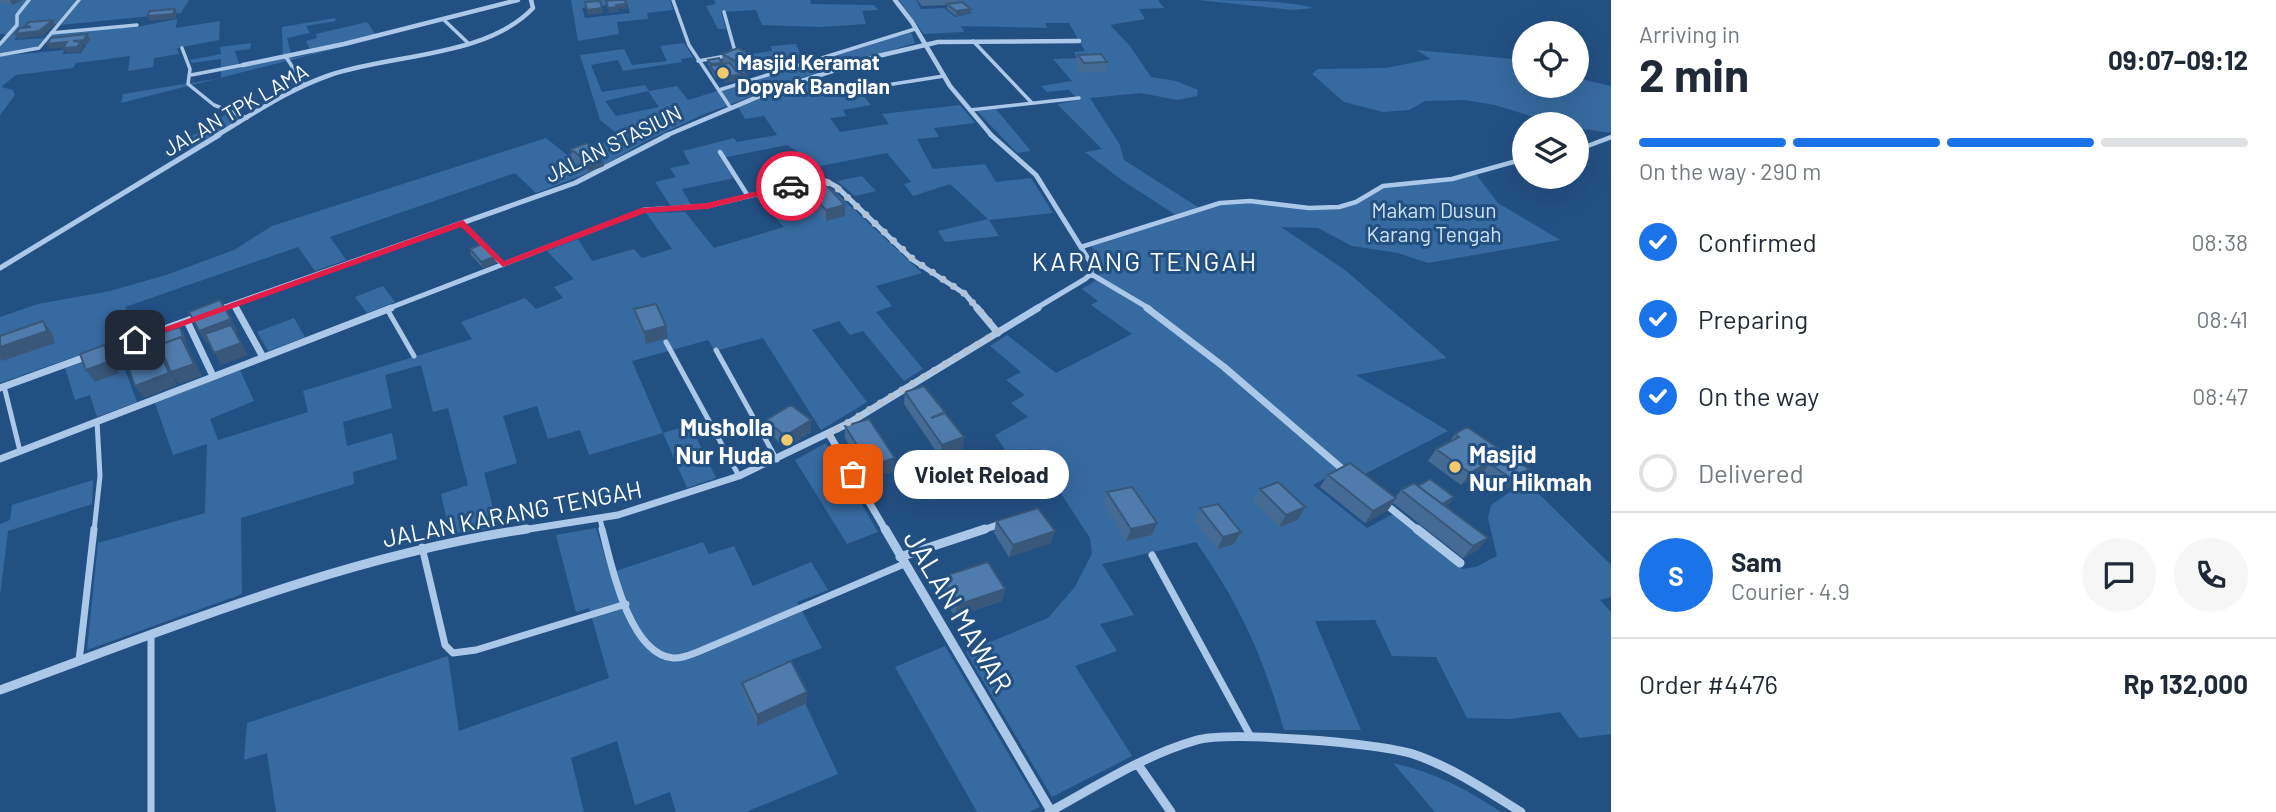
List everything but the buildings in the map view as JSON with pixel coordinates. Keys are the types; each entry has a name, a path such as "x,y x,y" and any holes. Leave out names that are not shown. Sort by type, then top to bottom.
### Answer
{"street":[{"path":"243,65 519,0"},
{"name":"JALAN TPK LAMA","path":"0,268 304,85 359,67 467,42 516,25 531,12 531,0"},
{"path":"895,0 944,76 970,110 1001,147 1036,176 1092,265 1091,274 1127,295 1200,349 1354,479"},
{"name":"JALAN STASIUN","path":"2,387 582,180 665,134 809,78 923,43 1079,41"},
{"path":"0,459 644,210 695,208 811,181 832,183 914,260 965,294 998,332"},
{"name":"JALAN KARANG TENGAH","path":"0,690 152,634 329,574 422,547 600,519 653,505 739,476 829,434 1091,274"},
{"path":"234,304 263,357"},
{"path":"187,321 213,376"},
{"name":"JALAN MAWAR","path":"829,434 1050,811"},
{"path":"1374,495 1460,563"},
{"path":"902,561 1018,518"},
{"path":"1050,811 1139,765 1203,738 1221,735 1376,747 1413,754 1466,778 1521,812"},
{"path":"1139,765 1171,812"}],"lane":[{"path":"0,44 17,25 17,15 29,0"},
{"path":"0,55 36,49 79,0"},
{"path":"673,0 689,46 730,107"},
{"path":"724,12 736,55"},
{"path":"443,19 467,42"},
{"path":"51,33 137,25"},
{"path":"719,90 915,29"},
{"path":"972,41 1031,103"},
{"path":"182,48 191,75 188,84 208,101 247,118"},
{"path":"698,61 736,55 771,72"},
{"path":"286,57 304,85"},
{"path":"191,75 243,65"},
{"path":"855,90 944,76"},
{"path":"970,110 1079,98"},
{"path":"1589,145 1611,137"},
{"path":"720,152 748,196"},
{"path":"1081,247 1220,203 1250,201 1309,208 1339,207 1356,202 1383,186 1452,179 1512,162"},
{"path":"463,223 503,265"},
{"path":"387,309 414,356"},
{"path":"666,342 739,476"},
{"path":"716,350 777,460"},
{"path":"2,387 20,451"},
{"path":"79,661 100,476 97,421"},
{"path":"600,519 637,631 650,648 673,658 685,656 902,561"},
{"path":"422,547 445,645 453,653 476,649 626,604"},
{"path":"1152,555 1252,738"},
{"path":"151,812 152,634"}],"green space":[{"path":"0,0 76,0 57,24 25,27 14,40 45,38 35,48 0,54 0,41 6,34 0,34"},
{"path":"81,0 189,0 181,13 61,25"},
{"path":"571,0 670,0 673,10 647,13 648,19 617,22 619,34 578,41","holes":["627,3 630,13 585,18 582,8"]},
{"path":"714,0 810,0 811,4 874,5 878,10 862,11 866,24 819,27 762,25 756,10 721,12 726,29 718,29 706,6 716,4"},
{"name":"Makam Dusun Karang Tengah","path":"899,0 916,0 921,9 944,8 955,17 972,13 954,0 1158,0 1164,8 1139,9 1145,19 1110,25 1130,46 1151,77 1176,81 1198,90 1197,96 1177,100 1141,93 1090,98 1120,145 1124,160 1201,209 1233,201 1309,208 1348,205 1383,186 1442,180 1475,173 1498,203 1560,240 1428,263 1398,253 1352,246 1318,228 1281,227 1345,270 1447,358 1356,375 1448,431 1361,476 1348,466 1313,485 1367,528 1393,514 1462,569 1476,567 1497,556 1488,518 1491,505 1526,481 1611,565 1611,597 1600,600 1611,612 1611,734 1579,738 1560,712 1511,719 1467,718 1436,657 1392,656 1375,620 1315,621 1361,730 1284,730 1249,632 1225,587 1196,542 1102,564 1134,615 1100,624 1117,651 1075,666 1132,756 1052,797 966,652 1048,618 1074,588 1092,554 1090,538 1032,449 1009,456 995,435 1028,417 1011,403 1025,395 1006,380 1021,372 990,346 1007,335 1056,373 1132,334 1091,305 1098,301 1082,289 1095,281 1102,270 1091,245 1179,217 1123,181 1085,152 1102,149 1057,104 1079,100 1069,90 1047,92 1041,86 1072,81 1053,59 1077,58 1074,52 1085,51 1069,23 1045,23 1047,28 961,26 964,32 924,34"},
{"path":"1198,0 1275,2 1313,8 1293,10"},
{"path":"335,18 336,21 306,26 310,33 287,38 292,58 312,54 306,41 317,38 316,34 367,22 378,38 221,78 221,59 192,63 190,60 221,54 220,47 251,43 250,49 235,51 240,67 283,59 282,27"},
{"path":"177,19 176,28 220,21 219,40 177,48 179,54 154,58 153,67 128,71 130,56 76,63 73,68 16,75 1,87 13,90 15,95 0,115 0,56 65,50 62,54 81,53 90,39 45,43 54,32 137,27"},
{"path":"911,32 915,43 800,78 702,115 646,141 596,170 536,193 515,173 330,237 346,260 315,271 298,247 125,307 136,335 0,383 0,317 38,304 110,291 166,275 234,250 272,226 546,138 567,155 621,137 600,120 580,55 624,49 632,65 667,61 660,46 684,43 693,57 681,59 682,62 623,71 618,60 591,65 602,92 645,85 649,91 677,86 688,100","holes":["648,91 659,107 616,116 605,101"]},
{"path":"796,44 802,59 771,70 744,55 772,51 771,46"},
{"path":"1416,50 1512,59 1512,98 1589,98 1589,81 1611,86 1611,133 1589,130 1589,112 1518,112 1465,100 1425,101 1409,110 1383,112 1344,102 1312,74 1318,69 1386,68 1431,59"},
{"path":"218,79 121,103 123,94"},
{"path":"812,80 835,94 859,90 871,105 843,110 846,116 830,118 840,132 889,124 882,114 960,105 975,123 934,128 939,137 917,139 933,169 985,164 996,182 1031,178 1053,213 989,220 999,236 945,242 938,231 988,219 950,184 913,196 904,184 911,182 887,153 820,166 787,145 722,158 735,178 682,189 691,205 670,205 655,182 676,177 670,168 690,164 683,151 734,138 737,142 777,135 764,116 745,119 738,107"},
{"path":"996,109 1031,151 1017,153 977,111"},
{"path":"230,112 244,117 191,149 176,146"},
{"path":"862,176 876,191 855,196 837,181"},
{"path":"812,184 824,184 832,189 922,273 876,286 892,306 876,312 923,369 904,381 863,331 850,335 839,321 812,330 867,402 821,430 763,338 715,351 708,340 632,361 663,433 589,455 580,430 548,439 537,406 503,416 517,463 484,473 498,527 450,534 441,494 468,485 448,408 433,412 421,365 385,375 392,408 343,422 347,446 392,433 397,459 353,472 354,484 241,518 242,594 87,650 98,543 205,513 207,444 173,455 155,403 240,370 254,401 210,419 218,440 308,412 303,391 472,339 461,322 525,298 536,309 563,298 554,287 574,279 547,251 578,239 592,261 634,249 642,258 672,249 646,213 685,212 714,248 784,227 756,197"},
{"path":"383,286 395,302 367,313 355,297"},
{"path":"294,318 305,337 268,351 257,332"},
{"path":"118,350 137,402 97,417 90,395 75,400 65,368"},
{"path":"690,425 716,478 687,488 663,433"},
{"path":"826,443 878,532 847,544 795,460"},
{"path":"93,480 92,504 8,531 0,595 0,524 10,520 12,505"},
{"path":"596,528 610,573 703,542 709,554 734,546 753,586 811,562 828,590 797,602 822,648 786,662 838,774 746,812 676,812 670,792 635,805 617,741 571,758 584,812 276,812 267,753 244,760 247,723 448,656 459,731 609,678 589,608 576,612 556,535"},
{"path":"945,646 1040,807 1029,812 977,812 895,667"},
{"path":"1393,763 1450,782 1501,812 1435,812"}],"way so far":[{"path":"791,186 811,181 832,183 914,260 965,294 998,332 916,384 829,434 853,474"}],"place":[{"name":"Masjid Keramat Dopyak Bangilan","path":"723,73"},
{"name":"Musholla Nur Huda","path":"787,440"},
{"name":"Masjid Nur Hikmah","path":"1455,467"},
{"name":"Violet Reload","path":"853,474"}],"district":[{"name":"KARANG TENGAH","path":"1145,260"}],"route":[{"path":"135,340 463,223 503,265 644,210 707,206 791,186"}]}
